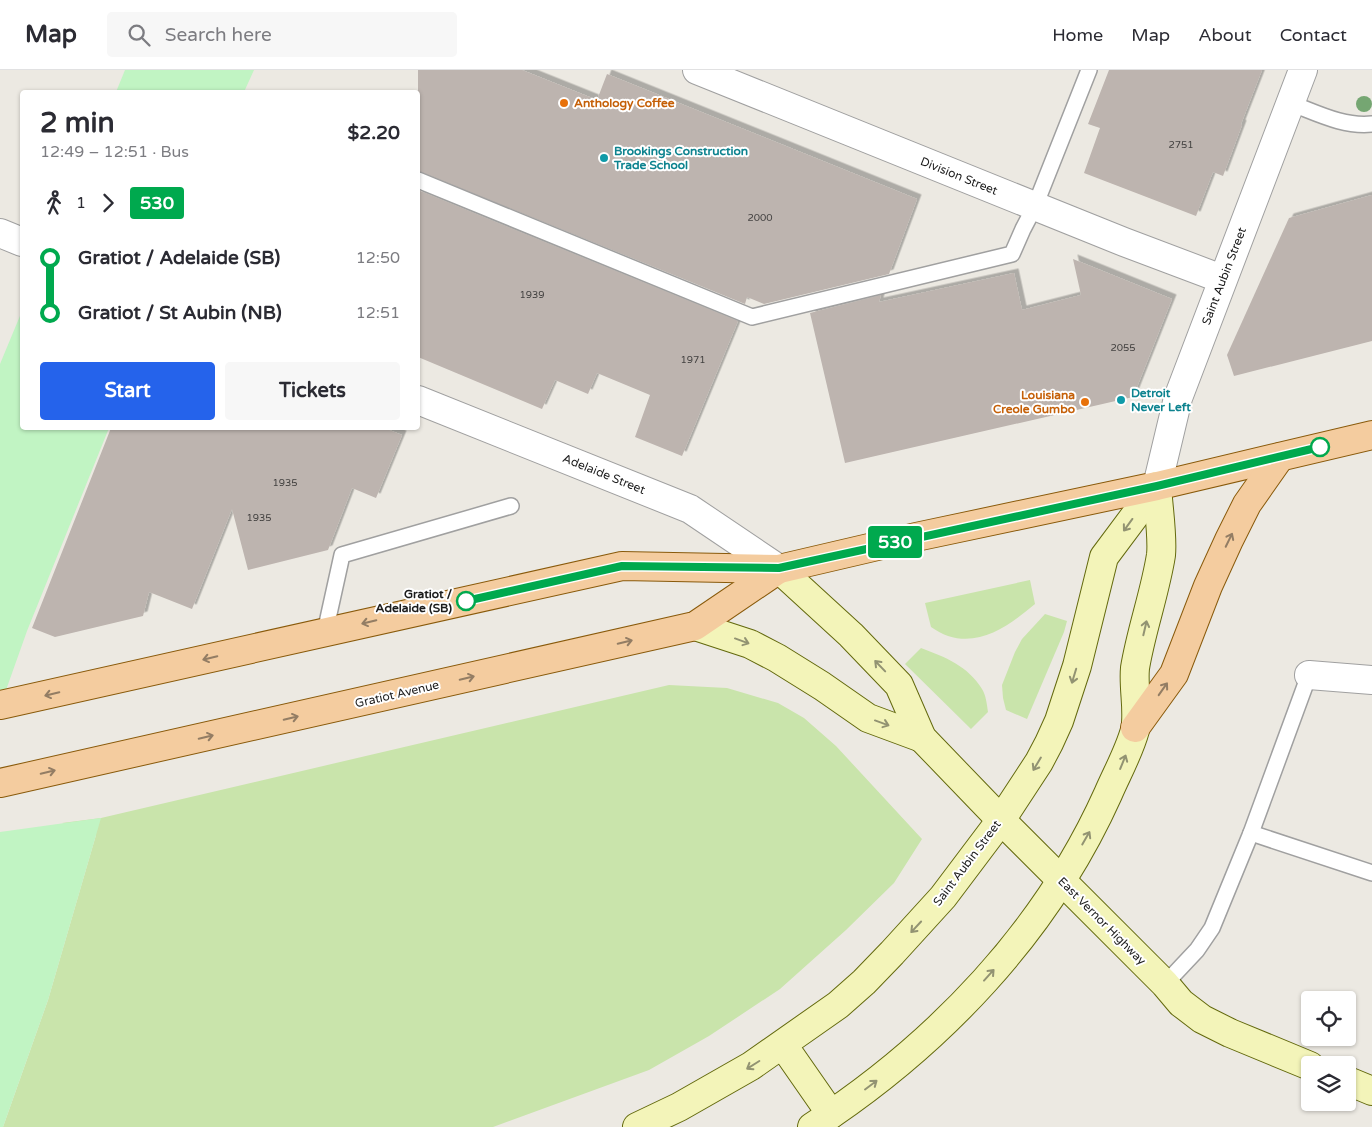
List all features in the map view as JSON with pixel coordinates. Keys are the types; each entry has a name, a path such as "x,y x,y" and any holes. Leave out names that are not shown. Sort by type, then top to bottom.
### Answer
{"main road":[{"name":"Gratiot Avenue","path":"3,704 622,566 779,568 1157,486 1372,435"},
{"path":"1135,728 1174,674 1208,586 1229,540 1247,504 1280,457"},
{"name":"Saint Aubin Street","path":"822,1121 882,1078 918,1047 968,998 1028,929 1062,880 1096,820 1123,762 1135,728 1135,669 1161,553 1157,486"},
{"name":"Saint Aubin Street","path":"637,1127 688,1103 751,1066 838,1005 864,982 943,897 1001,820 1039,762 1059,721 1077,666 1104,557 1157,486"},
{"name":"Gratiot Avenue","path":"0,783 695,626 779,568"},
{"name":"East Vernor Highway","path":"779,568 851,635 899,685 922,738 1165,984 1181,1003 1202,1019 1230,1033 1301,1062"},
{"name":"East Vernor Highway","path":"695,626 750,644 799,672 868,718 922,738"},
{"path":"783,1045 822,1121"},
{"path":"1356,1084 1372,1091"}],"street":[{"name":"Division Street","path":"697,70 1222,279"},
{"name":"Saint Aubin Street","path":"1157,486 1178,398 1222,279 1304,70"},
{"path":"0,233 20,241"},
{"name":"Adelaide Street","path":"420,401 690,509 779,568"},
{"path":"1309,675 1372,680"}],"lane":[{"path":"420,181 752,317 1012,254 1035,206 1089,70"},
{"path":"1290,103 1342,122 1358,125 1372,124"},
{"path":"326,632 342,555 511,506"},
{"path":"1165,984 1197,950 1212,928 1251,833 1309,675"},
{"path":"1251,833 1372,873"}],"green space":[{"path":"125,70 254,70 245,90 117,90"},
{"path":"20,316 20,430 108,430 27,631 0,707 0,364"},
{"path":"1030,580 1035,604 995,632 984,636 961,639 946,635 931,627 925,603"},
{"path":"1045,614 1067,621 1027,719 1006,710 1002,685 1022,639"},
{"path":"921,648 963,668 982,689 988,712 971,729 905,664"},
{"path":"669,685 727,688 778,703 804,718 836,746 922,839 894,883 846,930 780,989 709,1036 649,1070 493,1127 3,1127 48,1000 96,835 62,823 101,818"},
{"path":"101,818 48,1000 3,1127 0,1127 0,832"}],"building":[{"path":"418,70 522,70 597,100 607,74 917,199 889,274 764,304 747,297 745,304 420,172 420,90 418,90"},
{"path":"1109,70 1262,70 1223,176 1213,172 1196,216 1084,173 1100,128 1088,124"},
{"path":"420,191 738,321 682,456 635,437 650,395 597,373 588,394 555,380 542,409 420,358"},
{"path":"1372,195 1372,341 1234,376 1227,355 1289,218"},
{"path":"1073,259 1172,299 1133,397 845,463 810,313 881,295 879,302 1014,273 1022,310 1081,295"},
{"path":"110,430 389,430 402,435 376,498 352,488 328,550 248,570 232,509 192,609 149,592 143,616 55,637 32,628"}],"bus line":[{"name":"530","path":"466,601 622,566 779,568 1157,486 1320,447"}],"place":[{"name":"Anthology Coffee","path":"564,103"},
{"name":"Brookings Construction Trade School","path":"604,158"},
{"name":"Detroit Never Left","path":"1121,400"},
{"name":"Louisiana Creole Gumbo","path":"1085,402"},
{"name":"Gratiot / Adelaide (SB)","path":"466,601"}]}
